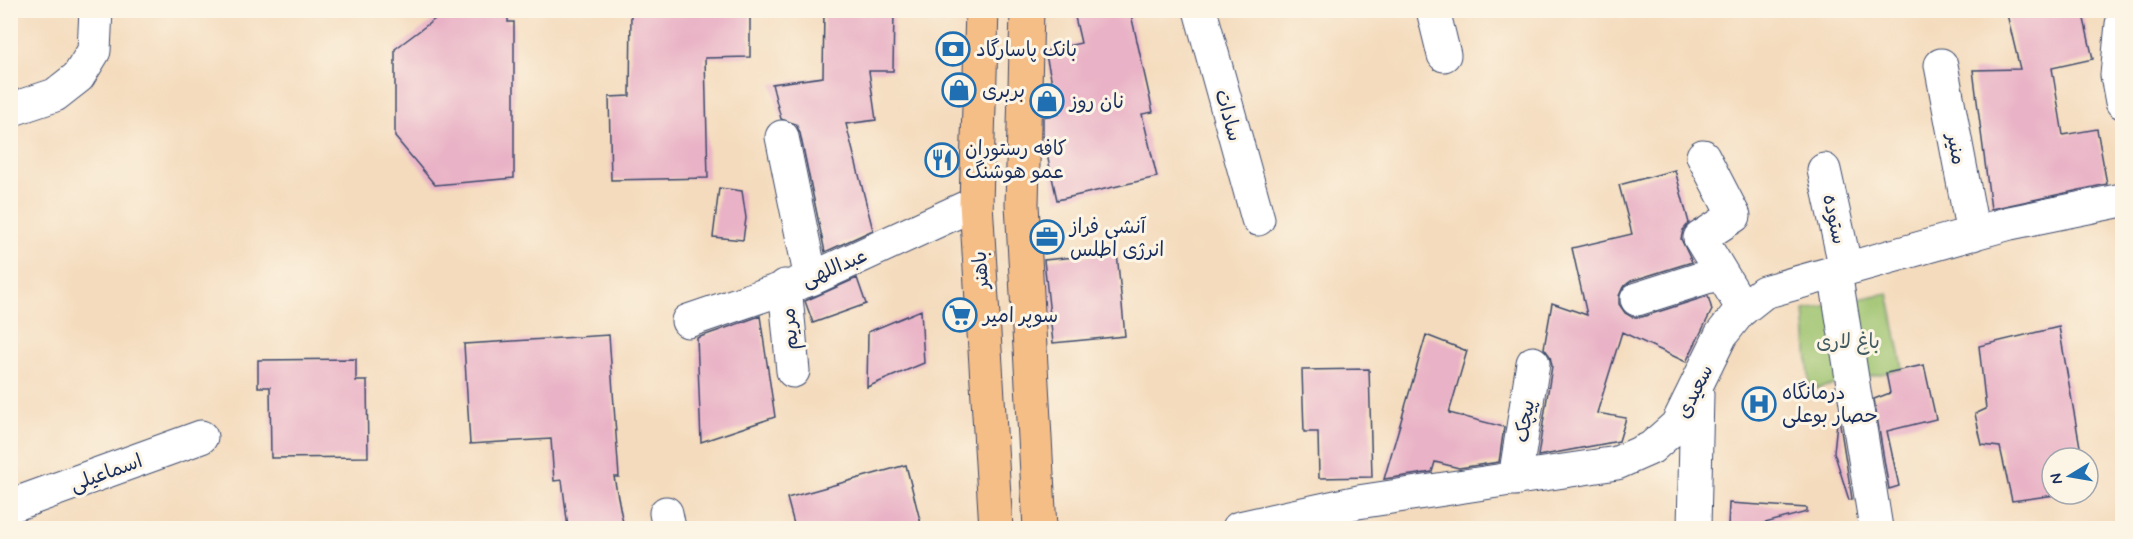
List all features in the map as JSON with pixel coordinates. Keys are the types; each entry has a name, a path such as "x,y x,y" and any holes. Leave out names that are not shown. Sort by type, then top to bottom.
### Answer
{"main road":[{"name":"باهنر","path":"982,10 976,203 996,528"},
{"path":"1027,10 1022,204 1040,528"}],"street":[{"path":"10,110 55,95 78,77 94,51 96,10"},
{"name":"سادات","path":"1200,10 1258,219"},
{"path":"1433,10 1444,55"},
{"path":"2122,24 2117,75 2122,102"},
{"name":"منیر","path":"1941,65 1973,234"},
{"name":"مریم","path":"782,137 798,282 793,371"},
{"path":"1702,156 1734,216 1700,238 1719,273 1743,309"},
{"name":"ستوده","path":"1824,170 1876,528"},
{"name":"سعیدی","path":"1239,528 1360,515 1515,479 1617,463 1651,448 1677,425 1697,389 1721,335 1743,309 1764,291 1973,234 2122,200"},
{"name":"عبداللهی","path":"688,321 798,282 976,203"},
{"path":"1637,298 1719,273"},
{"name":"پیچک","path":"1515,479 1533,363"},
{"path":"1694,528 1697,389"},
{"name":"اسماعیلی","path":"10,506 201,437"}],"green space":[{"name":"باغ لاری","path":"1888,293 1903,369 1810,390 1804,310"}],"building":[{"path":"447,10 508,10 508,22 514,22 514,178 435,185 395,137 395,49"},
{"path":"631,10 750,10 750,57 705,58 708,178 611,180 609,97 630,96"},
{"path":"824,10 894,10 893,71 869,71 876,120 846,124 873,230 825,252 800,133 796,124 781,119 772,84 823,77"},
{"path":"1104,10 1130,10 1153,112 1142,114 1157,177 1057,200 1043,136 1043,117 1059,114 1045,51 1081,43 1075,17"},
{"path":"2006,10 2082,10 2093,59 2052,68 2063,135 2097,129 2107,184 1991,209 1973,70 2020,69"},
{"path":"1675,170 1689,223 1683,230 1681,239 1692,262 1631,281 1623,287 1619,296 1619,304 1625,313 1632,317 1642,317 1708,296 1712,310 1686,362 1622,332 1597,413 1626,418 1619,441 1538,456 1552,366 1550,356 1544,348 1552,303 1587,315 1572,248 1632,234 1619,185"},
{"path":"719,188 742,191 746,218 743,240 713,237"},
{"path":"1117,253 1125,336 1053,343 1044,260"},
{"path":"857,278 866,304 813,323 805,301"},
{"path":"921,310 924,363 867,387 868,332"},
{"path":"760,316 775,417 701,442 697,338"},
{"path":"2059,327 2080,446 2040,446 2040,497 2012,501 2000,447 1982,445 1975,414 1986,409 1979,346"},
{"path":"609,335 619,477 614,477 624,528 568,528 562,480 554,481 551,439 470,444 464,344"},
{"path":"1426,335 1467,351 1449,413 1504,427 1499,462 1459,468 1435,462 1432,472 1384,479"},
{"path":"356,359 356,381 367,381 368,457 271,458 270,387 258,387 258,360"},
{"path":"1924,365 1936,419 1887,431 1899,486 1889,489 1874,399 1890,393 1886,373"},
{"path":"1369,369 1372,477 1319,478 1318,432 1304,432 1302,370"},
{"path":"1838,412 1852,499 1849,500 1834,452"},
{"path":"906,465 922,528 795,528 787,498"},
{"path":"1729,503 1807,508 1807,512 1746,528 1728,528"}],"place":[{"name":"بانک پاسارگاد","path":"953,49"},
{"name":"بربری","path":"959,90"},
{"name":"نان روز","path":"1047,101"},
{"name":"کافه رستوران عمو هوشنگ","path":"942,160"},
{"name":"آنشی فراز انرژی اطلس","path":"1047,237"},
{"name":"سوپر امیر","path":"960,315"},
{"name":"درمانگاه حصار بوعلی","path":"1759,404"}]}
